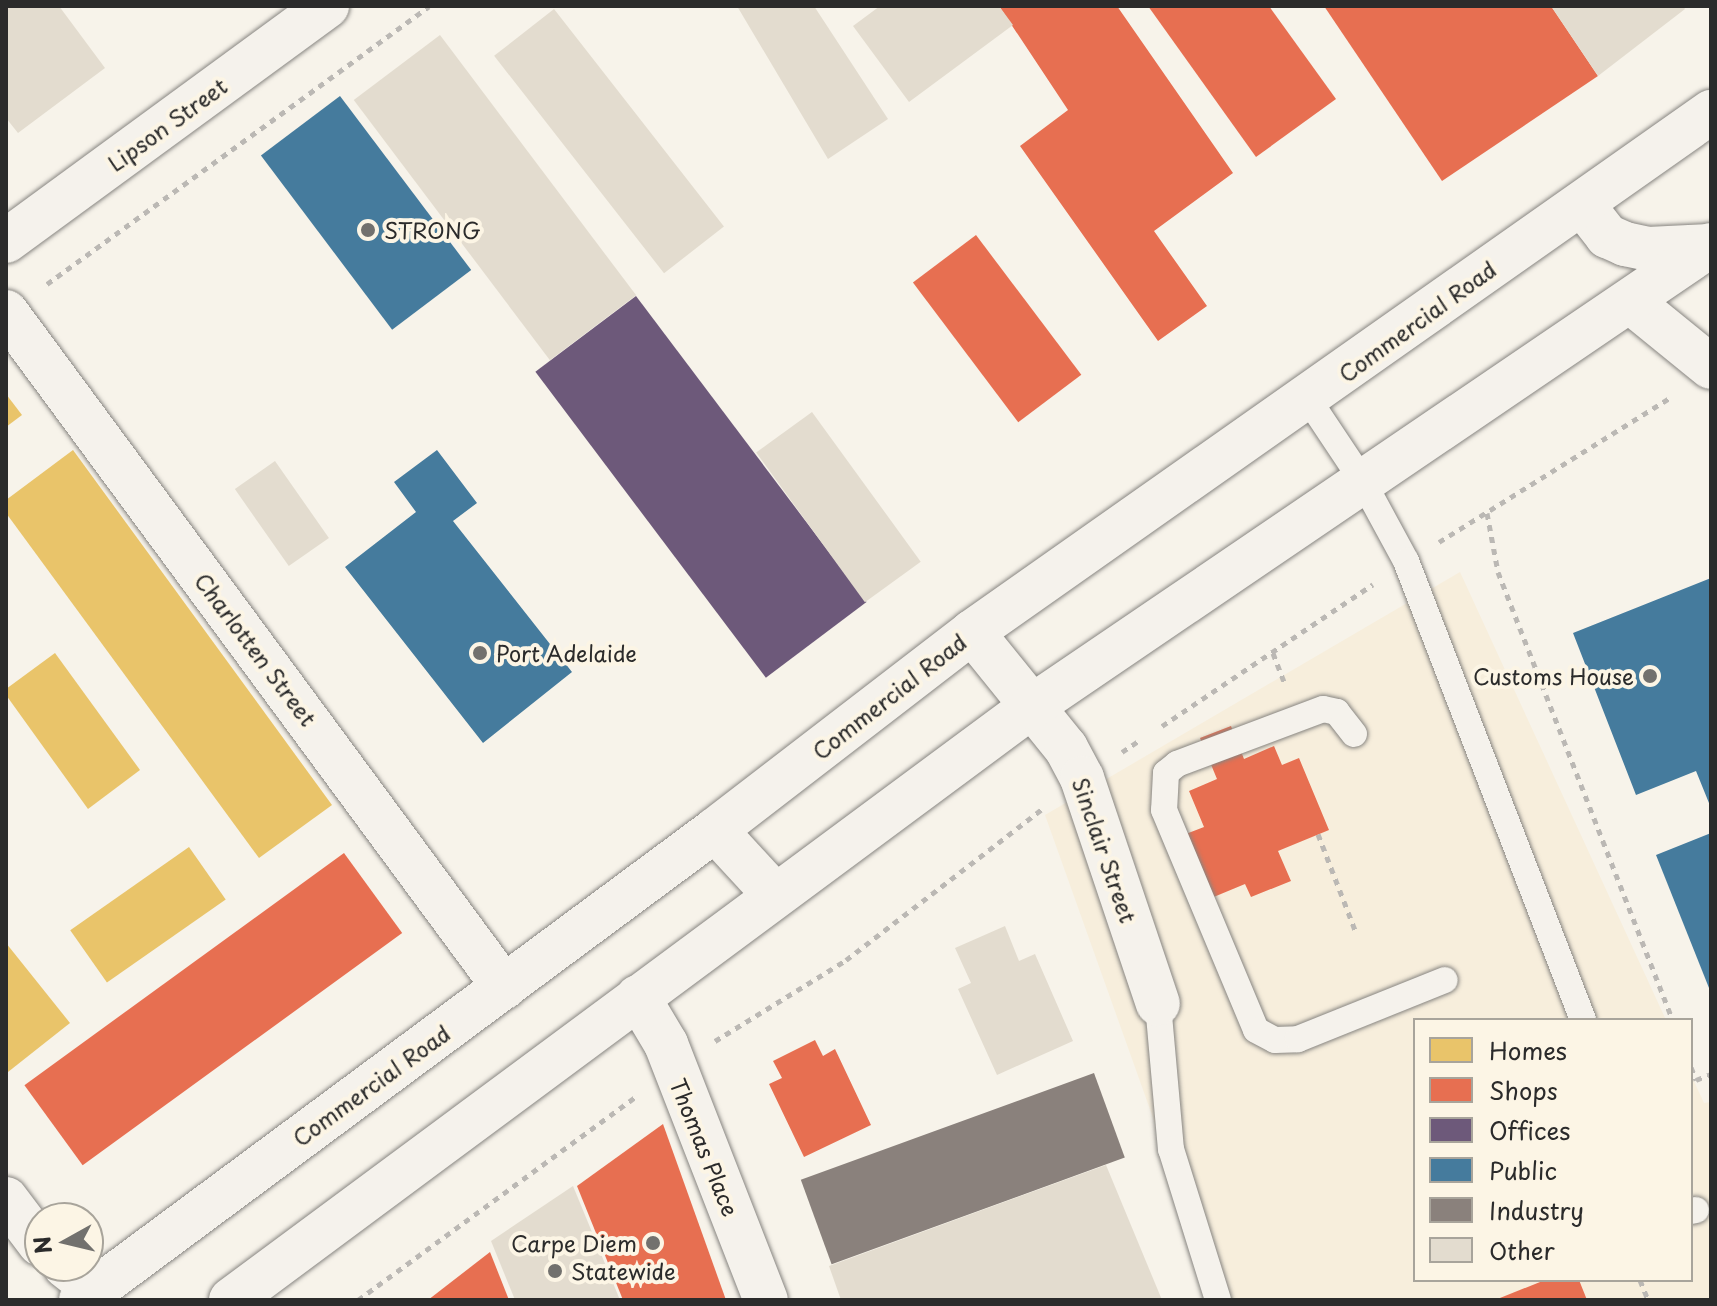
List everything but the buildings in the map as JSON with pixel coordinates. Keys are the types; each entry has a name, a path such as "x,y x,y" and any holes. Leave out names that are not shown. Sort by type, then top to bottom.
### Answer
{"main road":[{"name":"Lipson Street","path":"6,241 327,6"},
{"name":"Commercial Road","path":"87,1289 504,987 715,830 972,632 1308,399 1711,112"},
{"path":"1582,204 1607,236 1625,244 1648,249 1710,246"},
{"path":"231,1300 774,894 1031,707 1710,246"},
{"path":"1631,302 1695,380"},
{"name":"Charlotten Street","path":"6,312 504,987"},
{"name":"Sinclair Street","path":"972,632 1082,778 1158,1004"},
{"path":"715,830 774,894"},
{"name":"Thomas Place","path":"638,997 666,1044 766,1300"},
{"path":"6,1199 24,1223"}],"lane":[{"path":"1308,399 1362,480 1406,561 1582,1018"},
{"path":"1354,734 1337,712 1323,709 1177,764 1166,773 1164,810 1256,1030 1275,1040 1298,1039 1445,980"},
{"path":"1158,1004 1171,1149 1218,1300"}],"path":[{"path":"47,284 429,6"},
{"path":"1159,728 1406,561 1695,380"},
{"path":"1487,513 1498,572 1672,1018"},
{"path":"358,1300 674,1069 846,960 1082,778 1146,736"},
{"path":"1318,834 1355,930"},
{"path":"1693,1072 1696,1080 1711,1074"}],"shaded area":[{"path":"1460,572 1665,1018 1413,1018 1413,1282 1693,1282 1693,1079 1704,1103 1711,1102 1711,1300 1218,1300 1045,815"}],"place":[{"name":"STRONG","path":"368,230"},
{"name":"Port Adelaide","path":"480,653"},
{"name":"Customs House","path":"1650,676"},
{"name":"Carpe Diem","path":"653,1243"},
{"name":"Statewide","path":"555,1271"}]}
